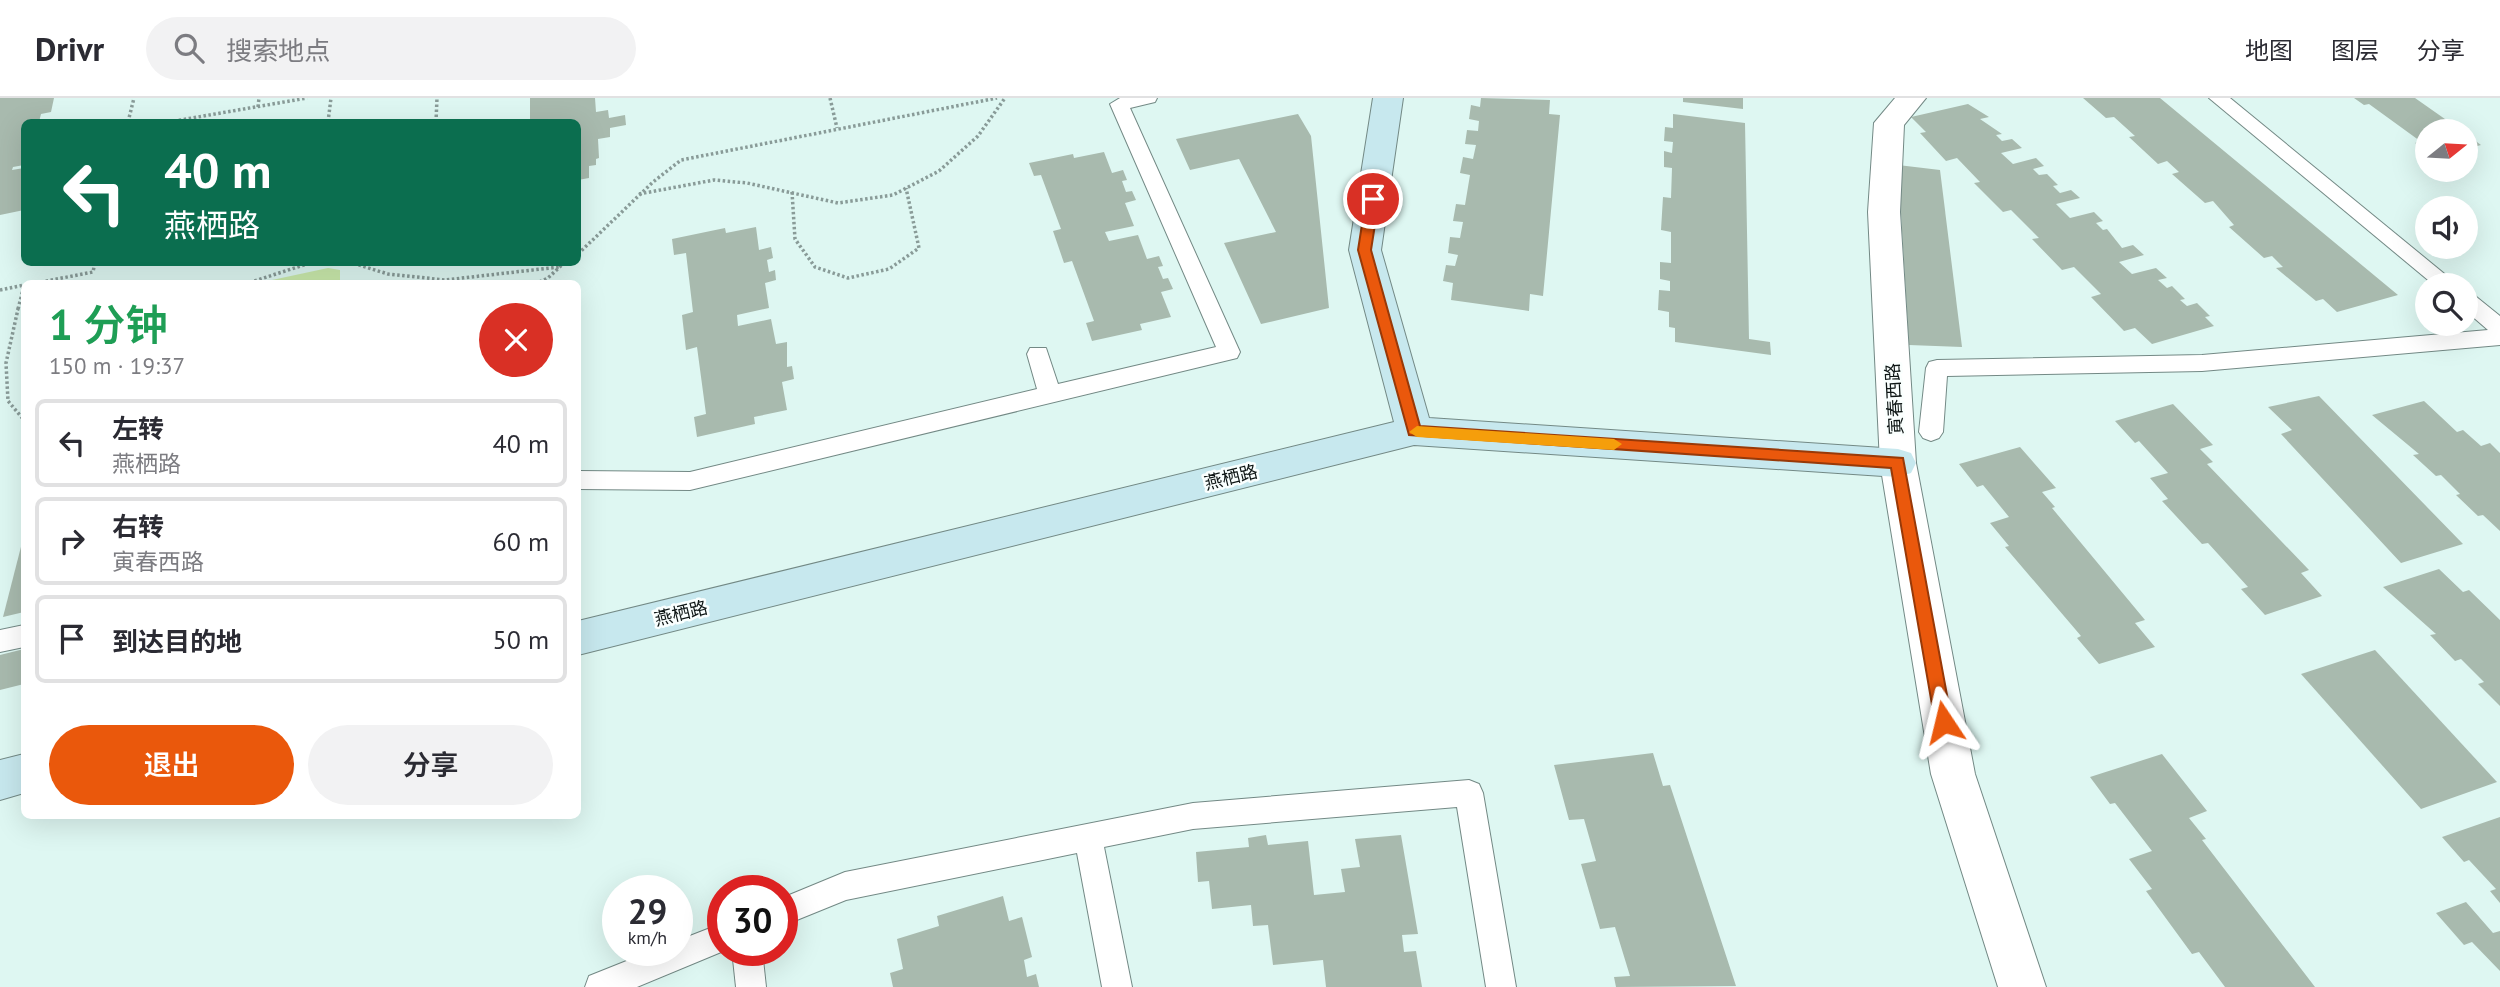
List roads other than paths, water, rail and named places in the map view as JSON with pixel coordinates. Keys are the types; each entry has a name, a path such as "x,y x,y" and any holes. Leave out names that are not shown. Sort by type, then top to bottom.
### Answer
{"street":[{"path":"1388,98 1365,250 1414,431"},
{"name":"寅春西路","path":"1911,98 1889,123 1884,212 1898,463 1953,774 2022,987"},
{"name":"燕栖路","path":"581,637 1414,431 1898,463"},
{"path":"0,780 21,775"}],"lane":[{"path":"581,480 690,481 1229,352 1119,104 1148,98"},
{"path":"2218,98 2433,273"},
{"path":"2478,310 2500,328"},
{"path":"1931,432 1937,368 2202,363 2500,337"},
{"path":"1038,354 1050,395"},
{"path":"0,641 21,637"},
{"path":"798,905 845,886 1193,816 1469,793 1500,987"},
{"path":"1088,838 1117,987"},
{"path":"600,987 707,944"},
{"path":"749,966 751,987"}]}
